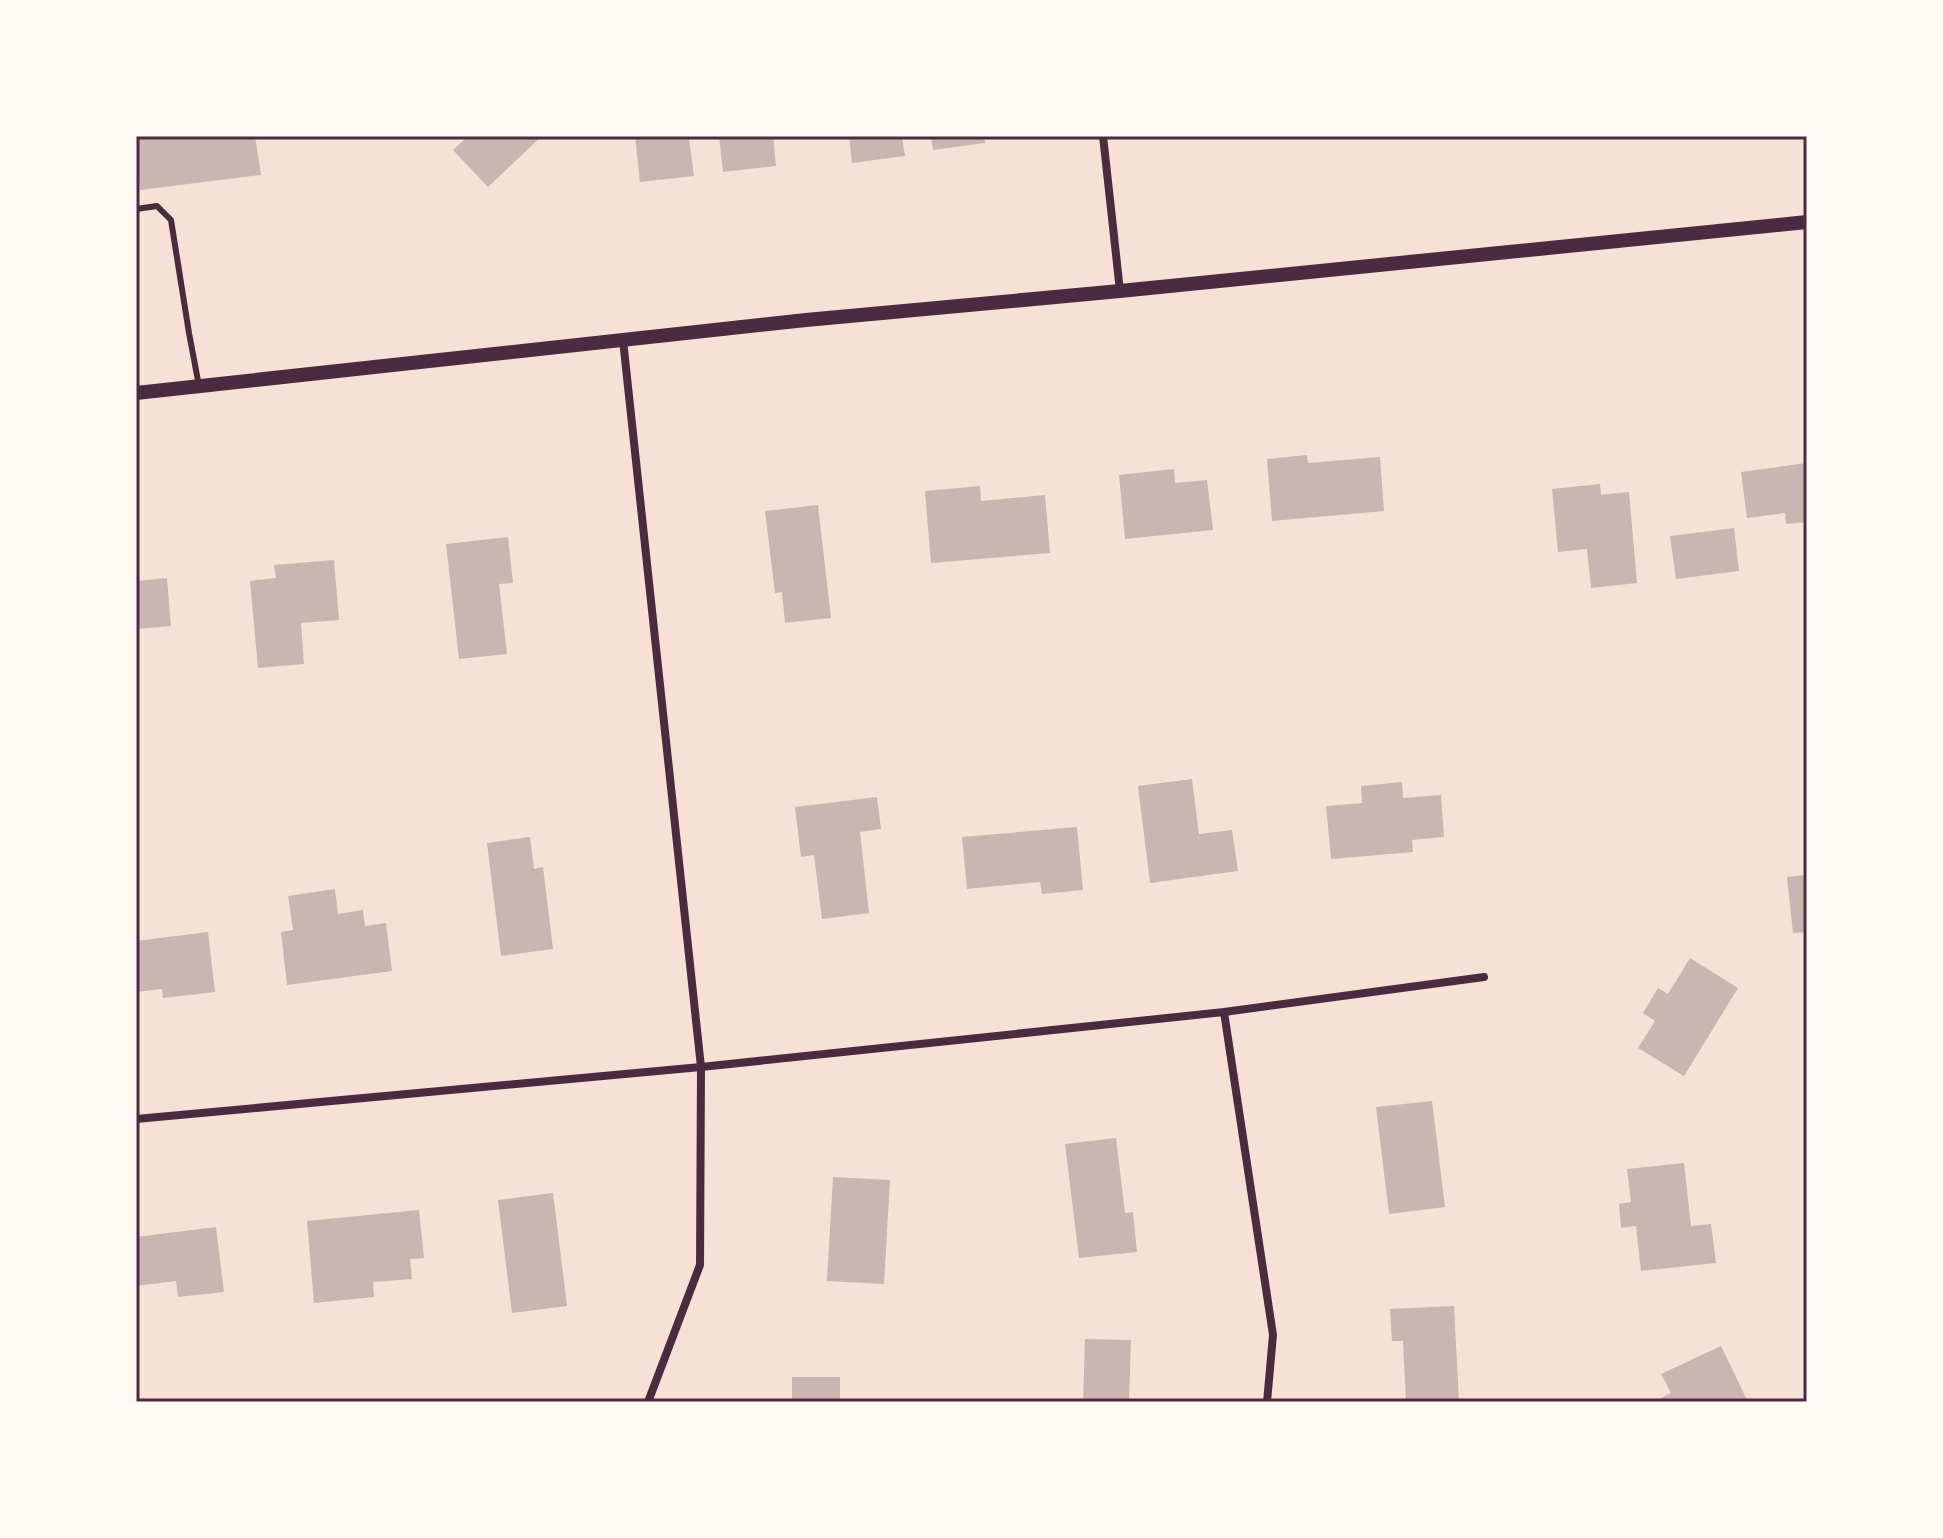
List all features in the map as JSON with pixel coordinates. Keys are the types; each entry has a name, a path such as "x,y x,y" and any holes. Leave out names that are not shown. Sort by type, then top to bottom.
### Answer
{"street":[{"path":"1103,136 1120,291"},
{"path":"136,393 822,318 1807,222"},
{"path":"622,339 701,1067 700,1265 648,1402"},
{"path":"136,1119 701,1067 1224,1012 1484,977"},
{"path":"1224,1012 1273,1335 1267,1402"}],"lane":[{"path":"136,209 157,206 171,220 199,386"}],"building":[{"path":"136,136 255,136 261,175 140,190"},
{"path":"468,136 542,136 488,187 453,150"},
{"path":"635,136 696,136 689,139 694,176 640,182"},
{"path":"719,136 773,136 776,166 723,172"},
{"path":"849,136 902,136 905,156 852,163"},
{"path":"931,136 984,136 985,143 933,150"},
{"path":"1307,455 1308,463 1380,457 1384,511 1272,521 1267,459"},
{"path":"1807,463 1807,522 1786,524 1785,513 1747,518 1741,472"},
{"path":"1174,469 1175,483 1207,480 1213,530 1125,539 1119,475"},
{"path":"1600,484 1601,495 1629,492 1637,583 1591,588 1587,549 1558,552 1552,489"},
{"path":"980,486 981,501 1045,495 1050,553 931,563 925,491"},
{"path":"818,505 831,618 785,623 782,592 775,593 765,511"},
{"path":"1734,528 1739,571 1676,579 1670,536"},
{"path":"508,537 513,583 499,584 507,654 459,659 446,544"},
{"path":"334,560 339,620 301,623 304,664 258,668 250,581 276,578 274,565"},
{"path":"167,578 171,626 136,629 136,581"},
{"path":"1192,779 1199,834 1232,830 1238,871 1150,883 1138,786"},
{"path":"1402,782 1403,798 1441,795 1444,837 1412,840 1413,852 1331,859 1326,806 1362,803 1361,786"},
{"path":"877,797 881,829 860,832 869,913 822,919 814,855 801,857 795,807"},
{"path":"1077,827 1083,890 1042,894 1040,882 967,889 962,837"},
{"path":"530,837 534,869 543,867 553,949 501,956 487,843"},
{"path":"1807,875 1807,932 1793,933 1787,877"},
{"path":"335,889 338,914 363,910 365,926 386,923 392,971 287,985 281,932 293,930 288,896"},
{"path":"208,932 215,992 163,998 162,989 136,992 136,941"},
{"path":"1690,958 1738,988 1684,1076 1638,1048 1655,1021 1643,1013 1658,988 1668,994"},
{"path":"1432,1101 1445,1207 1389,1214 1376,1107"},
{"path":"1116,1138 1125,1213 1133,1212 1137,1252 1079,1258 1065,1144"},
{"path":"1684,1163 1691,1226 1711,1224 1716,1263 1641,1271 1636,1226 1621,1228 1619,1204 1631,1202 1627,1169"},
{"path":"833,1177 890,1180 884,1284 827,1281"},
{"path":"553,1193 567,1306 512,1313 498,1200"},
{"path":"419,1210 424,1258 410,1259 412,1279 373,1282 374,1297 314,1303 307,1221"},
{"path":"216,1227 224,1292 178,1297 176,1281 136,1286 136,1237"},
{"path":"1454,1306 1459,1402 1406,1402 1403,1341 1392,1341 1390,1309"},
{"path":"1085,1339 1131,1340 1129,1402 1083,1402"},
{"path":"1721,1346 1748,1402 1653,1402 1671,1393 1661,1374"},
{"path":"792,1377 840,1377 840,1402 784,1402 784,1399 792,1399"}]}
